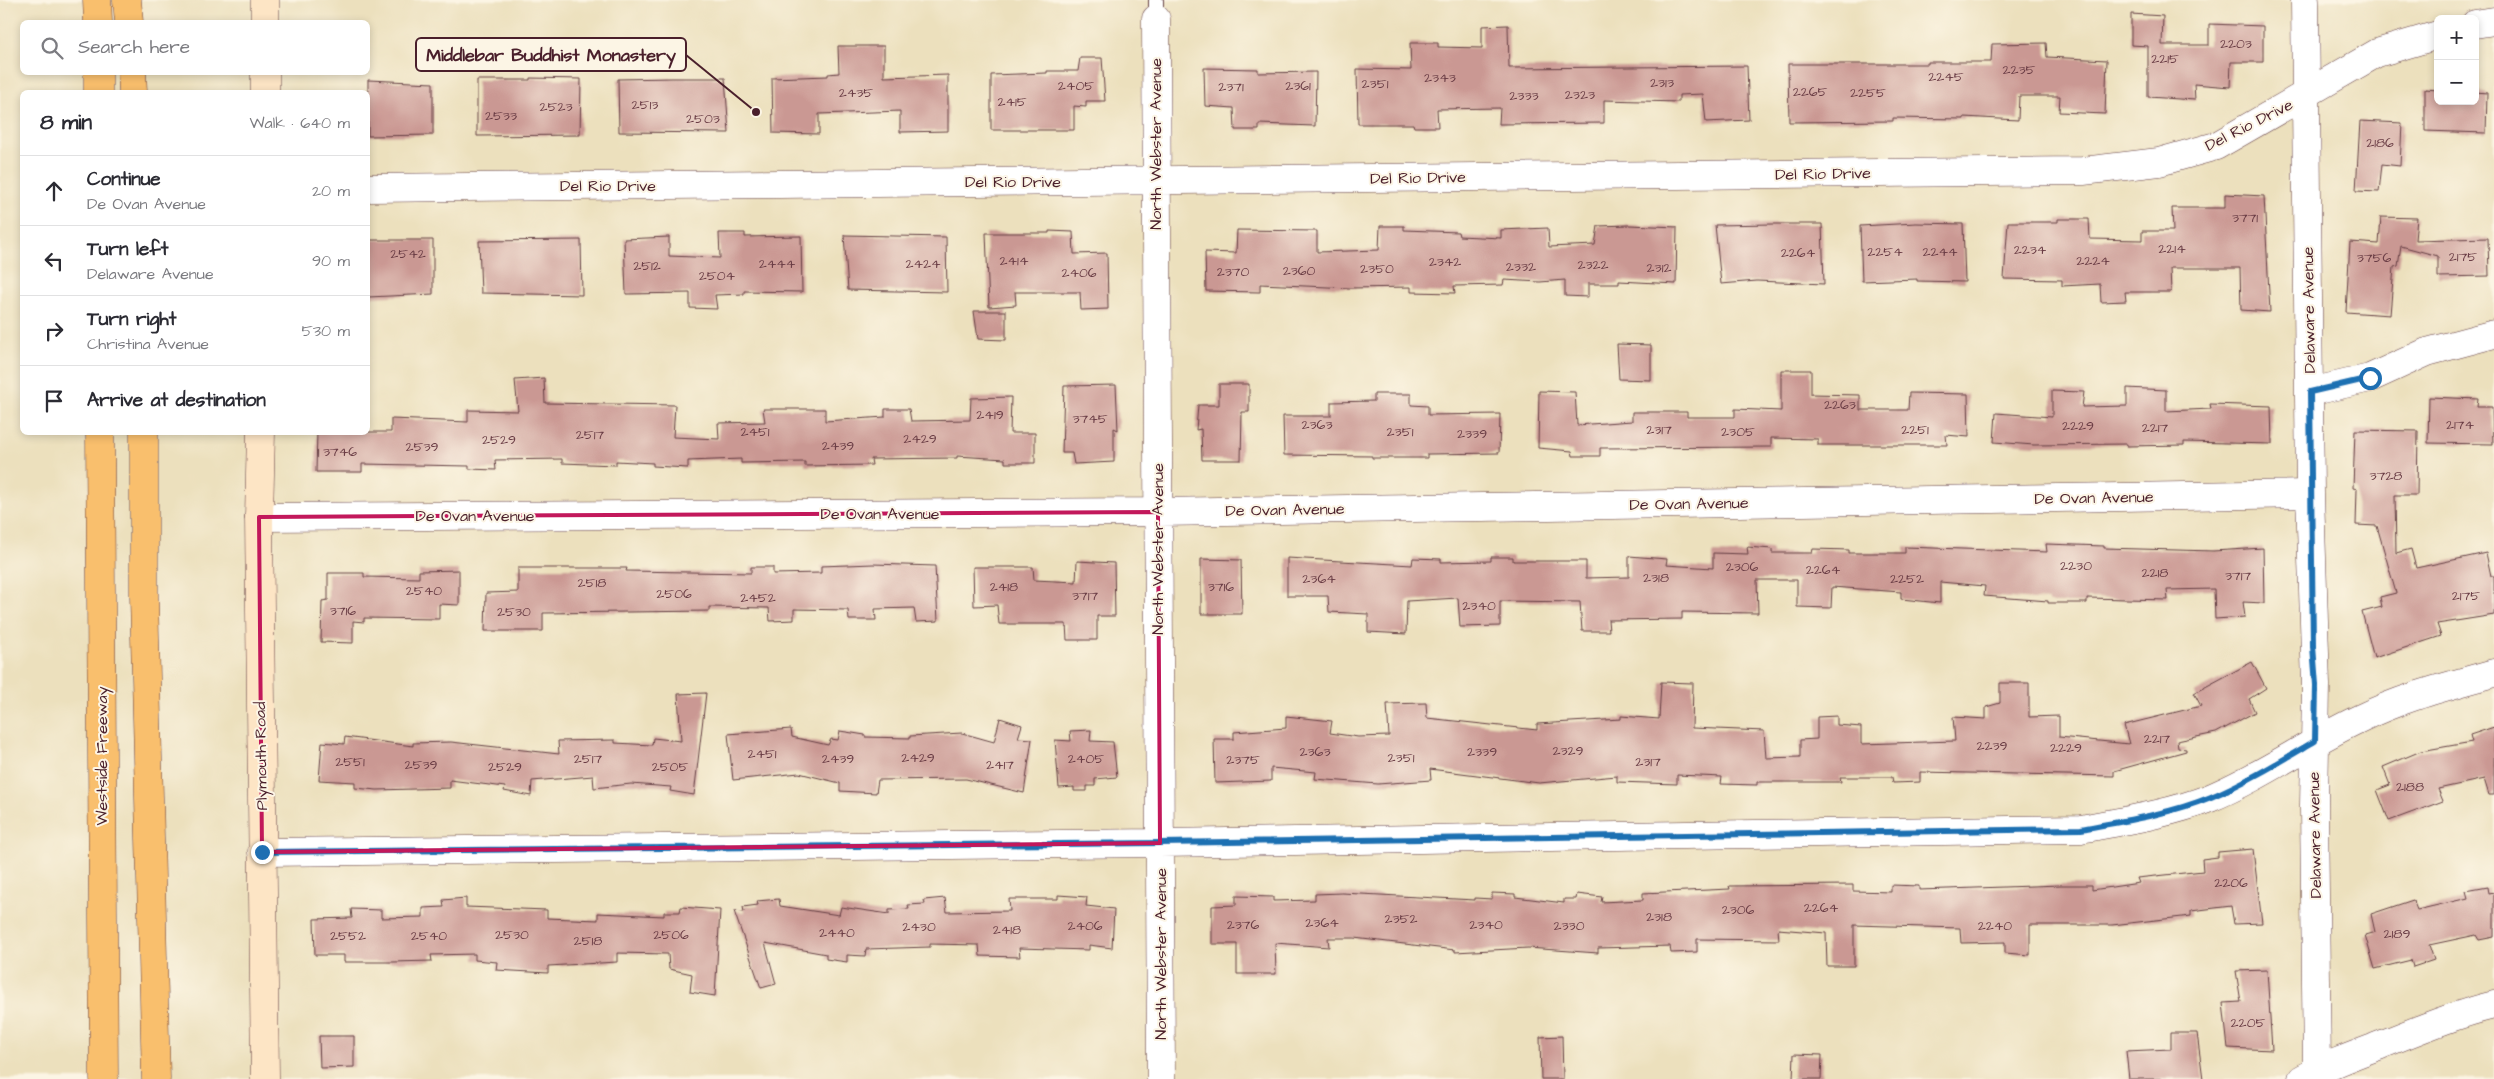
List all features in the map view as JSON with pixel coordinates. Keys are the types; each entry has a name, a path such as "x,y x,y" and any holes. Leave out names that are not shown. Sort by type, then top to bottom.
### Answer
{"highway":[{"path":"97,0 98,20"},
{"path":"127,0 128,20"},
{"path":"98,75 98,90"},
{"path":"132,75 133,90"},
{"name":"Westside Freeway","path":"100,435 104,1079"},
{"path":"144,435 144,597 156,1079"}],"street":[{"path":"265,0 265,20"},
{"name":"Delaware Avenue","path":"2305,0 2310,494 2316,685 2310,1075"},
{"name":"North Webster Avenue","path":"1156,10 1161,1079"},
{"path":"2479,23 2494,21"},
{"name":"Del Rio Drive","path":"370,188 2083,171 2159,162 2216,146 2377,53 2434,36"},
{"path":"265,75 265,90"},
{"path":"2310,392 2370,378 2427,352 2494,334"},
{"name":"Plymouth Road","path":"261,435 259,517 265,1079"},
{"name":"De Ovan Avenue","path":"259,517 1158,512 2310,494"},
{"path":"262,852 1160,843 2081,829 2156,814 2209,798 2261,773 2315,741 2362,717 2417,695 2494,673"},
{"path":"2310,1075 2395,1039 2474,1010 2494,1005"}],"highlighted area":[{"path":"1158,512 1160,843 262,852 259,517"}],"building":[{"path":"2131,14 2163,16 2162,45 2209,45 2209,24 2263,26 2263,62 2231,62 2230,87 2194,84 2195,100 2148,97 2148,46 2131,45"},
{"path":"1508,25 1509,68 1747,66 1749,120 1706,122 1703,94 1679,95 1679,102 1604,100 1604,123 1499,124 1500,108 1437,109 1438,127 1414,127 1413,124 1358,124 1357,69 1411,70 1410,43 1438,43 1438,47 1482,48 1482,26"},
{"path":"2046,43 2047,57 2107,60 2105,114 2059,112 2060,96 2019,96 2018,120 1964,117 1964,119 1893,118 1893,121 1789,122 1788,64 1991,62 1992,44"},
{"path":"838,46 884,46 884,77 948,75 948,131 900,132 900,111 819,114 819,134 773,133 772,78 828,76 828,74 839,73"},
{"path":"1080,58 1102,58 1105,101 1086,101 1086,107 1074,106 1074,130 991,130 991,75 1078,71"},
{"path":"1204,68 1258,69 1258,73 1316,72 1315,126 1259,124 1259,130 1235,130 1234,108 1205,106"},
{"path":"530,78 581,79 580,135 477,136 477,80 530,80"},
{"path":"725,78 729,133 619,132 618,79"},
{"path":"368,80 433,83 433,135 370,136 370,90 368,90"},
{"path":"2425,89 2434,90 2434,105 2479,105 2479,92 2487,93 2486,133 2425,131"},
{"path":"2360,121 2402,123 2400,166 2382,164 2379,192 2356,191"},
{"path":"2225,194 2264,196 2270,312 2241,310 2240,268 2170,268 2171,292 2125,292 2126,301 2101,302 2100,284 2062,286 2062,280 2004,279 2008,222 2058,222 2058,219 2089,219 2090,239 2142,240 2142,231 2173,231 2172,208 2225,208"},
{"path":"2381,217 2417,218 2415,240 2488,238 2489,276 2438,277 2438,256 2401,246 2398,266 2394,267 2390,315 2346,312 2350,242 2379,244"},
{"path":"1916,223 1963,224 1965,282 1917,281 1917,279 1862,281 1860,226"},
{"path":"1822,224 1824,284 1757,281 1721,284 1715,225"},
{"path":"1380,226 1404,226 1404,230 1458,232 1459,236 1501,238 1501,230 1548,228 1549,247 1595,245 1598,226 1677,227 1676,284 1619,281 1619,284 1588,284 1588,297 1565,296 1565,280 1540,282 1504,280 1503,285 1454,286 1455,293 1411,292 1411,287 1350,288 1260,284 1260,292 1206,291 1205,252 1236,253 1237,230 1317,231 1317,252 1379,250"},
{"path":"1049,231 1073,232 1074,254 1107,253 1108,309 1081,310 1080,292 1015,292 1016,305 989,307 986,233 1049,233"},
{"path":"719,233 745,233 745,237 801,236 802,292 744,291 744,294 715,295 717,309 690,308 690,293 626,294 624,239 669,237 669,256 720,258"},
{"path":"844,235 946,237 947,292 848,290"},
{"path":"370,240 433,240 433,294 370,297"},
{"path":"581,240 582,295 481,293 479,241"},
{"path":"974,311 1006,311 1006,340 978,339"},
{"path":"1617,344 1651,345 1651,380 1619,379"},
{"path":"1781,370 1811,370 1811,394 1860,395 1860,410 1908,410 1909,393 1968,394 1969,437 1946,435 1947,445 1818,445 1818,439 1771,438 1771,447 1600,448 1600,456 1573,456 1572,451 1538,448 1539,391 1575,392 1577,425 1632,421 1632,412 1687,412 1687,417 1735,417 1735,409 1781,411"},
{"path":"544,378 545,403 675,405 673,437 719,439 718,423 765,422 763,409 825,409 825,421 885,417 885,409 909,409 911,421 970,420 971,398 1011,397 1010,433 1035,433 1035,463 1005,463 1005,459 957,456 957,458 871,459 872,465 805,466 805,462 741,463 741,459 688,461 688,468 653,466 653,463 616,461 616,465 562,463 562,459 495,460 496,470 469,469 469,466 362,464 362,472 316,472 317,435 370,435 370,432 391,432 391,419 468,422 468,410 518,411 515,380"},
{"path":"1219,384 1249,384 1249,412 1242,412 1241,460 1202,460 1201,429 1196,430 1198,405 1219,405"},
{"path":"1116,385 1118,430 1114,428 1114,462 1074,464 1072,453 1062,453 1064,386"},
{"path":"2127,388 2166,390 2166,411 2211,409 2210,404 2271,406 2272,444 2184,442 2184,445 2127,446 2127,444 2034,445 1994,442 1996,413 2052,417 2052,391 2084,392 2082,407 2127,406"},
{"path":"1374,394 1411,394 1411,405 1428,406 1428,415 1500,414 1499,453 1427,454 1427,458 1284,455 1283,416 1331,416 1331,402 1374,401"},
{"path":"2429,397 2478,399 2477,407 2492,407 2493,444 2428,443"},
{"path":"2355,430 2418,431 2417,495 2395,495 2396,553 2411,549 2416,568 2486,553 2491,576 2494,576 2494,615 2437,624 2441,636 2374,658 2362,612 2382,607 2380,597 2396,593 2377,526 2356,525 2357,489 2353,488"},
{"path":"2046,544 2104,546 2104,548 2213,551 2263,548 2264,603 2243,602 2245,617 2215,619 2214,589 2167,590 2168,600 2087,598 2087,603 2048,603 2048,601 1984,596 1985,586 1940,582 1940,603 1901,599 1901,592 1832,587 1831,608 1797,607 1797,580 1757,580 1758,613 1682,612 1682,619 1608,620 1609,631 1582,631 1580,602 1500,601 1500,626 1460,627 1458,598 1407,601 1406,634 1368,632 1368,614 1329,612 1328,596 1287,596 1287,558 1412,565 1413,558 1441,559 1441,562 1491,561 1491,557 1513,557 1513,561 1586,561 1586,578 1629,577 1629,556 1667,559 1666,565 1713,568 1713,553 1748,554 1747,547 1772,549 1772,553 1812,553 1813,549 1849,550 1849,553 1905,553 1905,547 2047,552"},
{"path":"1201,559 1241,560 1242,614 1201,614"},
{"path":"1077,561 1114,563 1115,616 1097,616 1097,640 1067,640 1066,624 999,624 997,605 974,606 973,567 1033,567 1034,580 1076,582"},
{"path":"873,564 935,566 938,621 916,622 914,608 875,609 876,620 849,620 848,610 794,609 794,620 770,621 769,608 709,607 709,611 543,613 543,631 485,631 486,593 518,592 518,568 627,568 626,571 751,573 751,567 773,567 773,574 821,573 821,566"},
{"path":"459,570 459,605 439,604 439,619 364,618 364,622 353,621 353,643 321,642 322,601 328,600 328,573 364,573 364,577 419,578 419,571"},
{"path":"2252,662 2266,688 2249,699 2255,712 2216,733 2177,741 2178,748 2186,749 2186,751 2114,771 2114,776 1920,772 1920,782 1893,783 1892,777 1840,777 1841,782 1757,782 1757,785 1721,784 1722,777 1677,775 1677,784 1617,782 1617,776 1539,783 1430,769 1431,780 1378,784 1315,779 1316,772 1271,768 1271,781 1215,783 1214,739 1234,739 1234,732 1286,728 1286,716 1332,721 1330,733 1358,737 1389,736 1387,704 1426,703 1427,718 1537,730 1537,724 1621,719 1621,716 1659,719 1661,682 1693,683 1692,728 1764,731 1766,758 1800,757 1800,740 1817,739 1817,717 1837,716 1837,725 1861,727 1861,744 1955,741 1953,717 1986,719 1986,707 2000,703 2000,683 2029,683 2029,717 2059,716 2059,737 2129,744 2124,725 2201,706 2194,693"},
{"path":"706,693 694,795 670,791 671,787 631,784 594,788 593,776 532,781 531,796 504,791 505,787 450,780 450,788 377,790 355,788 355,782 319,780 322,742 344,744 345,737 413,746 413,743 451,742 559,754 558,741 615,740 615,743 652,745 653,738 681,741 678,694"},
{"path":"1000,718 1022,725 1018,738 1032,739 1024,793 966,779 878,780 876,793 840,791 840,783 799,773 733,780 728,734 791,729 792,737 828,745 831,739 838,740 840,731 865,735 865,737 910,738 910,736 962,733 994,742"},
{"path":"2494,727 2494,795 2489,795 2484,779 2438,789 2443,801 2389,821 2377,790 2390,785 2383,767 2421,751 2472,742 2470,735"},
{"path":"1091,730 1090,741 1113,742 1117,777 1095,779 1095,786 1087,786 1087,791 1074,791 1074,787 1059,788 1055,740 1071,741 1070,731"},
{"path":"2253,849 2262,923 2234,924 2231,906 2191,911 2191,916 2112,925 2030,925 2030,955 2005,953 2005,942 1961,943 1960,928 1854,925 1854,966 1827,966 1826,933 1778,929 1779,940 1697,939 1697,952 1671,953 1670,946 1598,948 1598,953 1528,948 1455,952 1455,950 1354,938 1328,938 1329,947 1275,943 1276,974 1237,974 1237,944 1212,944 1212,906 1236,905 1236,896 1273,897 1273,901 1315,900 1315,894 1342,893 1475,900 1475,898 1492,899 1492,893 1515,894 1515,897 1564,903 1564,899 1576,899 1577,894 1602,897 1601,902 1643,900 1643,893 1730,889 1729,886 1853,885 1853,891 1891,892 1891,885 1919,886 1919,890 2092,885 2092,890 2139,883 2137,878 2203,871 2202,859 2218,857 2218,852"},
{"path":"2488,887 2489,894 2494,893 2494,937 2479,940 2476,935 2429,945 2434,960 2413,967 2411,960 2375,969 2365,935 2375,932 2371,914 2413,900 2417,910 2468,898 2466,891"},
{"path":"1058,895 1087,897 1086,906 1114,909 1112,948 1089,945 1089,950 1019,948 1020,957 980,956 979,945 930,944 930,947 866,949 865,956 847,955 847,962 826,959 826,954 765,943 776,984 761,988 734,911 744,912 743,907 758,905 757,901 779,899 780,906 839,915 841,907 889,914 889,910 909,909 908,905 925,904 924,900 945,898 947,912 1010,911 1009,899 1058,899"},
{"path":"466,898 466,907 547,910 547,918 598,920 598,913 664,916 664,912 680,912 681,907 720,910 715,996 690,992 692,974 669,969 668,954 617,953 617,962 548,966 548,973 496,970 497,962 475,960 475,954 431,955 432,961 393,962 344,962 344,955 315,955 314,919 352,918 351,909 381,910 381,918 423,917 423,908 444,907 443,900"},
{"path":"2267,970 2272,1050 2228,1048 2223,1003 2241,1002 2236,971"},
{"path":"2171,1033 2197,1033 2203,1079 2129,1079 2126,1051 2171,1049"},
{"path":"319,1036 354,1036 354,1067 320,1068"},
{"path":"1562,1036 1563,1079 1541,1079 1540,1037"},
{"path":"1794,1054 1822,1055 1821,1079 1793,1079"}],"place":[{"name":"Middlebar Buddhist Monastery","path":"756,112"}],"route":[{"path":"262,852 1160,843 2081,829 2156,814 2209,798 2261,773 2315,741 2316,685 2313,646 2310,392 2370,378"}]}
